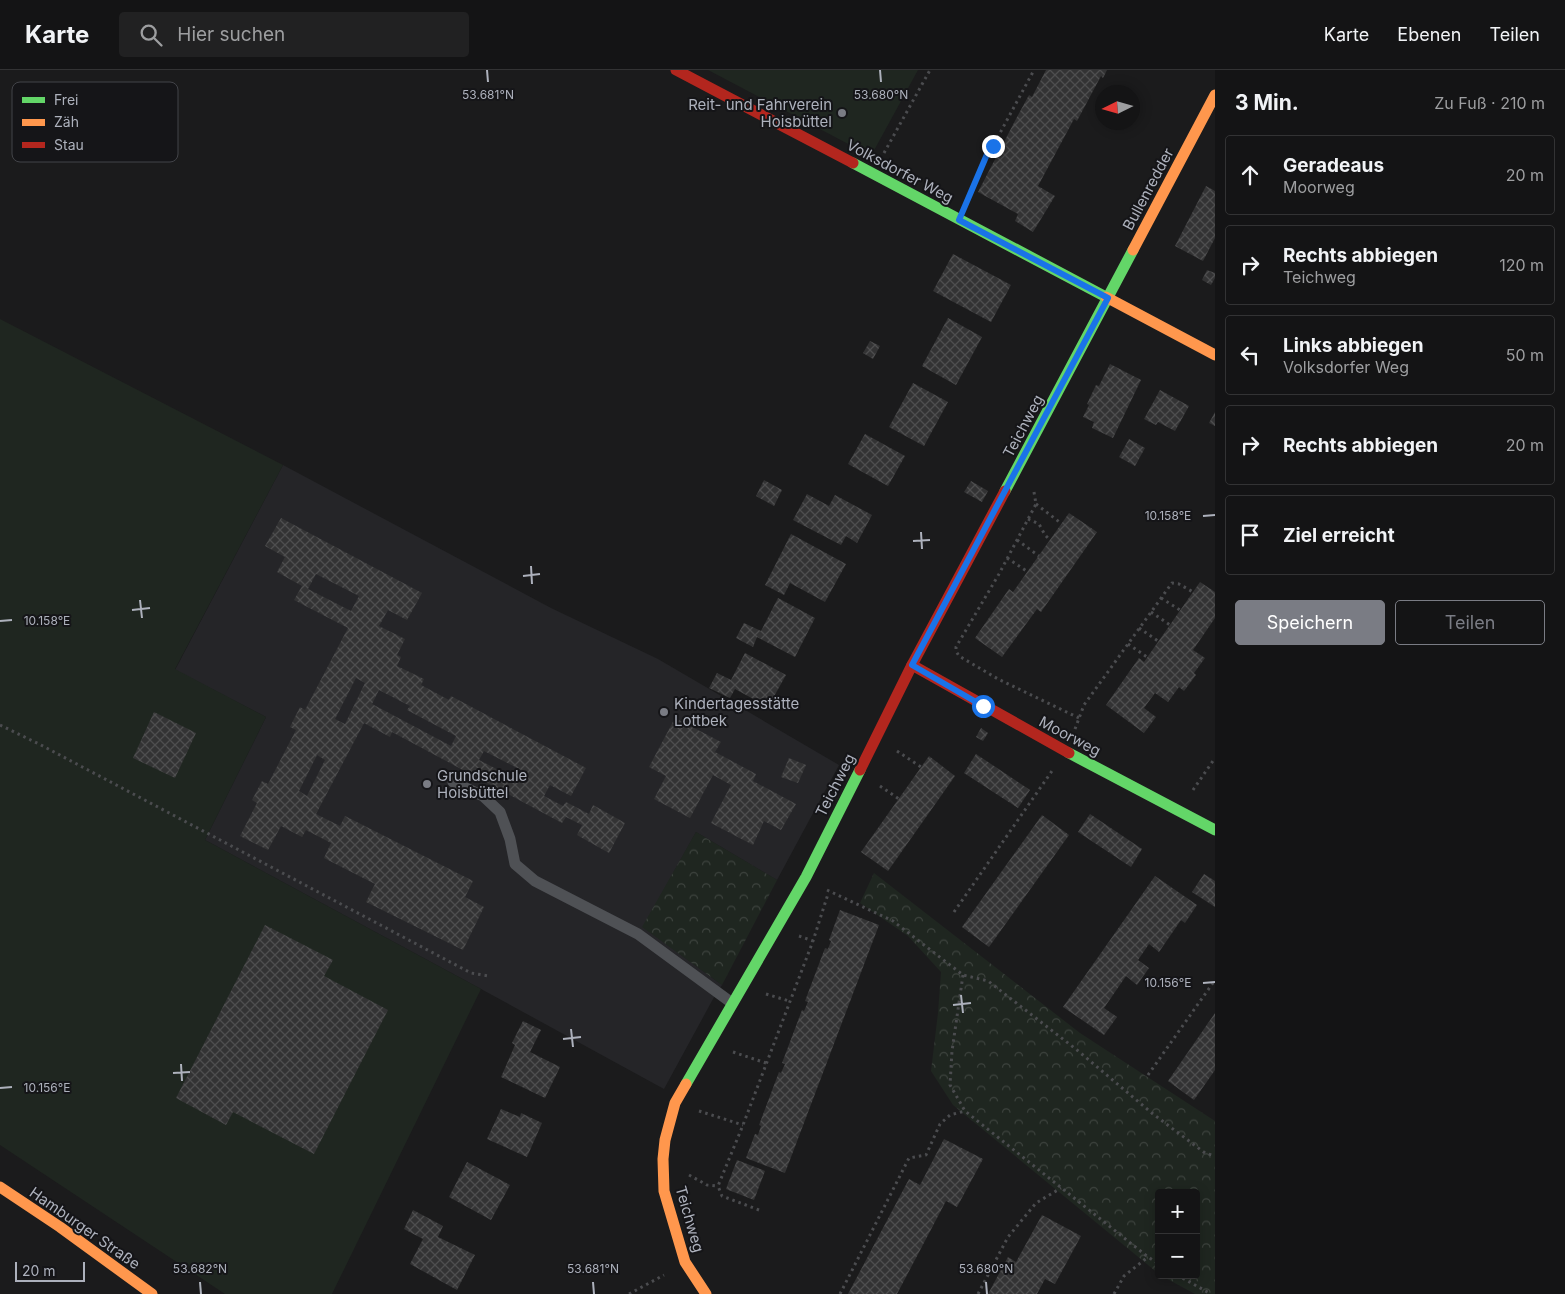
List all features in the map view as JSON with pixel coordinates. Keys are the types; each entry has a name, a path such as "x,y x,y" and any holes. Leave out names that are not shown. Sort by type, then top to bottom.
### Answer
{"street":[{"name":"Volksdorfer Weg","path":"676,70 1215,355"},
{"name":"Bullenredder","path":"1108,298 1215,95"},
{"name":"Teichweg","path":"706,1294 685,1262 664,1191 663,1159 665,1140 675,1103 806,877 912,665 1108,298"},
{"name":"Moorweg","path":"912,665 1066,752 1215,830"},
{"name":"Hamburger Straße","path":"0,1187 60,1227 152,1294"}],"lane":[{"path":"453,782 483,796 500,812 510,839 515,864 535,881 638,934 732,1003"}],"path":[{"path":"872,173 930,70"},
{"path":"959,220 988,152 1034,70"},
{"path":"1032,487 1036,504 1062,524"},
{"path":"1036,504 956,647 956,651 959,656 998,678 1079,718"},
{"path":"1028,519 1039,524 1044,535 1050,540"},
{"path":"1017,540 1039,556"},
{"path":"1007,558 1028,572"},
{"path":"1161,598 1180,610"},
{"path":"1151,612 1170,625"},
{"path":"1139,628 1158,641"},
{"path":"1128,644 1147,657"},
{"path":"0,725 471,973 488,976"},
{"path":"1180,812 1215,758"},
{"path":"806,877 829,891 894,921 963,975 988,981 1077,1050 1153,1114 1205,1153 1215,1156"},
{"path":"759,1210 722,1196 718,1186 743,1126 813,940 829,891"},
{"path":"963,975 952,1051 950,1085 965,1111 1155,1261"},
{"path":"1148,1075 1215,980"},
{"path":"709,1044 766,1063"},
{"path":"675,1103 743,1126"},
{"path":"840,1294 909,1158 926,1155 940,1124 950,1115 965,1111"},
{"path":"978,1294 1008,1237 1036,1203 1062,1188"},
{"path":"1114,1294 1124,1276 1148,1257"},
{"path":"630,1294 685,1262"},
{"path":"1184,1279 1211,1294"}],"shaded area":[{"name":"Grundschule Hoisbüttel","path":"283,465 551,608 658,659 839,765 777,880 696,832 643,927 722,985 664,1089 205,840 266,717 175,670"}],"green space":[{"name":"Reit- und Fahrverein Hoisbüttel","path":"708,70 918,70 871,156"},
{"path":"0,319 283,465 175,669 266,717 205,840 481,989 332,1294 225,1294 0,1145"},
{"path":"696,832 777,880 722,985 642,927"},
{"path":"874,873 1080,1033 1215,1121 1215,1294 1195,1294 1167,1279 1200,1279 1200,1189 1155,1189 1155,1271 953,1105 931,1071 941,972 908,936 860,903"}],"building":[{"path":"1046,70 1107,70 1103,78 1101,76 1095,85 1077,121 1074,119 1038,186 1055,196 1033,232 1015,221 1018,214 978,192 1029,95 1032,97"},
{"path":"1206,186 1215,191 1215,238 1203,261 1175,246"},
{"path":"953,254 1011,285 991,322 933,291"},
{"path":"1207,270 1215,273 1215,278 1211,285 1202,280"},
{"path":"948,318 982,337 956,385 922,366"},
{"path":"870,341 880,346 873,359 863,353"},
{"path":"1110,364 1141,380 1113,438 1092,428 1094,422 1083,417 1096,385 1099,386"},
{"path":"913,383 948,402 924,446 889,427"},
{"path":"1160,390 1189,406 1175,431 1158,422 1156,425 1144,419"},
{"path":"1215,412 1215,426 1209,423"},
{"path":"865,434 905,456 888,486 848,464"},
{"path":"1129,439 1145,448 1135,466 1119,457"},
{"path":"764,480 782,490 774,506 756,496"},
{"path":"971,481 988,491 982,502 964,492"},
{"path":"807,494 829,506 835,495 872,515 857,543 846,536 841,545 793,520"},
{"path":"1069,513 1097,532 1041,612 1037,609 1002,657 975,638 1009,589 1013,592"},
{"path":"281,518 422,593 407,620 388,610 379,626 405,639 397,655 401,657 397,666 424,679 421,685 449,700 451,696 586,768 571,796 550,785 544,796 563,806 566,802 589,814 593,805 625,823 609,853 577,835 582,825 566,817 562,823 392,732 390,737 364,723 316,814 340,826 345,816 473,881 465,897 484,907 463,950 366,902 375,884 324,858 331,843 306,830 302,837 281,826 268,850 240,836 257,803 252,800 262,781 268,784 296,730 290,727 300,707 305,710 348,628 294,600 302,586 277,572 285,557 265,546","holes":["316,574 359,596 351,611 308,589","356,678 365,683 345,724 335,719","379,690 410,706 407,710 456,736 451,746 372,704","484,751 523,771 518,780 479,760","317,755 325,760 307,796 299,791"]},
{"path":"791,534 846,564 825,602 790,583 784,595 765,585"},
{"path":"1200,582 1215,592 1215,618 1193,650 1205,658 1194,673 1196,675 1184,691 1179,687 1168,702 1155,693 1144,708 1156,717 1144,733 1106,705 1139,658 1144,662"},
{"path":"778,598 815,618 795,657 757,637 753,647 736,638 744,623 761,631"},
{"path":"745,653 786,675 768,707 735,689 730,698 709,688 717,673 731,680"},
{"path":"154,712 196,733 175,778 133,758"},
{"path":"675,718 721,742 715,752 756,774 753,781 796,804 781,830 764,821 753,845 711,823 731,785 713,775 690,818 654,799 666,776 649,767"},
{"path":"981,728 988,733 983,741 976,737"},
{"path":"976,754 1030,790 1018,808 964,773"},
{"path":"929,756 955,776 888,871 861,852"},
{"path":"789,758 806,765 798,783 781,777"},
{"path":"1090,814 1142,849 1131,867 1078,832"},
{"path":"1042,815 1069,835 989,947 962,927"},
{"path":"1204,874 1215,881 1215,907 1192,892"},
{"path":"1155,876 1197,905 1185,923 1181,920 1159,952 1149,944 1138,960 1149,968 1137,985 1126,976 1104,1008 1117,1017 1104,1035 1063,1007"},
{"path":"840,910 879,925 785,1173 746,1158 755,1134 758,1135 761,1126 759,1125 779,1072 781,1073 785,1064 782,1063 802,1010 804,1011 808,1002 805,1001 825,948 828,949 831,941 829,940"},
{"path":"265,925 333,960 324,976 388,1010 314,1154 233,1112 226,1125 176,1098"},
{"path":"1215,1013 1215,1070 1194,1100 1168,1081"},
{"path":"523,1021 541,1030 530,1052 560,1067 545,1098 501,1077 515,1045 512,1043"},
{"path":"501,1109 520,1117 521,1113 542,1123 527,1157 487,1139"},
{"path":"944,1139 983,1159 957,1207 946,1201 897,1294 848,1294 909,1179 920,1185"},
{"path":"737,1160 765,1171 754,1200 726,1189"},
{"path":"467,1162 510,1185 491,1220 449,1197"},
{"path":"413,1210 443,1226 438,1237 475,1255 457,1290 410,1264 423,1239 404,1229"},
{"path":"1042,1215 1081,1236 1055,1284 1045,1279 1037,1294 988,1294 1008,1257 1016,1262"}],"traffic: fast":[{"path":"853,163 1106,297"},
{"path":"1005,491 1133,250"},
{"path":"1069,753 1215,830"},
{"path":"686,1084 806,877 860,770"}],"traffic: slow":[{"path":"1133,250 1215,95"},
{"path":"1106,297 1215,355"},
{"path":"686,1084 675,1103 665,1140 663,1159 664,1191 685,1262 706,1294"},
{"path":"0,1187 60,1227 152,1294"}],"traffic: jam":[{"path":"676,70 853,163"},
{"path":"860,770 912,665 1005,491"},
{"path":"912,665 1069,753"}],"place":[{"name":"Reit- und Fahrverein Hoisbüttel","path":"842,113"},
{"name":"Kindertagesstätte Lottbek","path":"664,712"},
{"name":"Grundschule Hoisbüttel","path":"427,784"}],"route":[{"path":"983,706 912,665 1108,298 959,220 988,152 993,146"}]}
